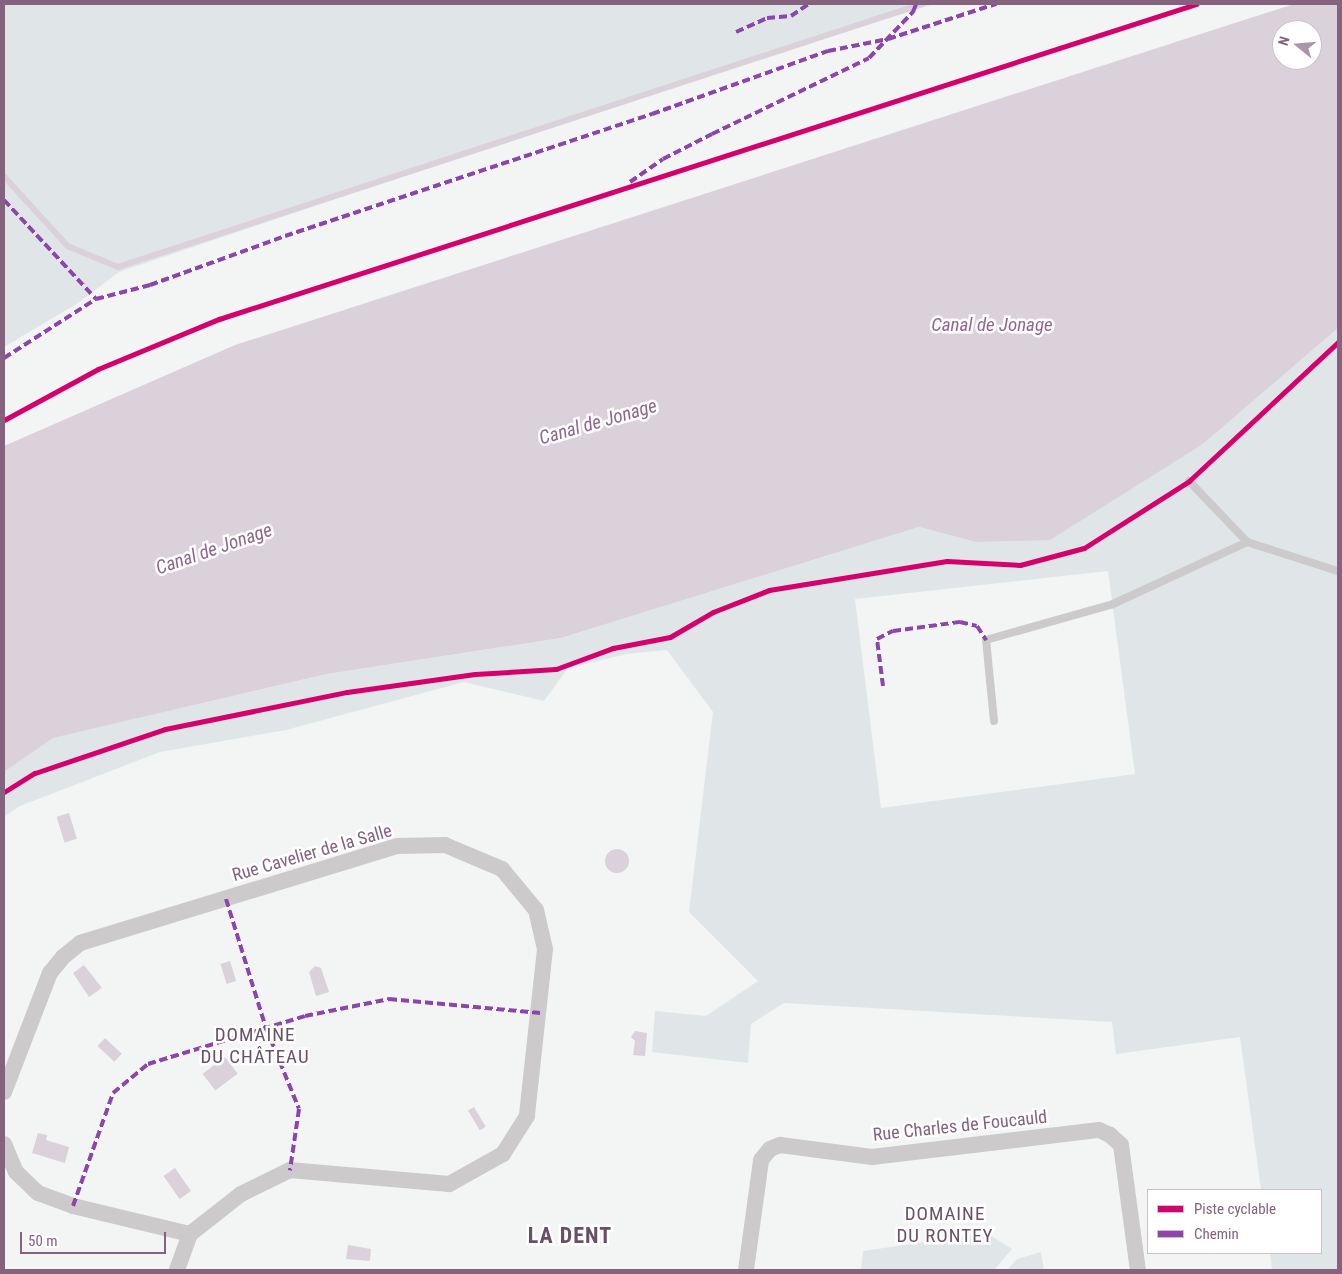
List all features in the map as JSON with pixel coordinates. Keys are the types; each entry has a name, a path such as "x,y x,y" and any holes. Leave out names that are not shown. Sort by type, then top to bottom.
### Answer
{"street":[{"name":"Rue Cavelier de la Salle","path":"4,1092 50,973 63,957 80,943 398,846 446,845 502,869 536,910 545,950 527,1116 503,1154 449,1184 290,1170 241,1194 190,1234"},
{"name":"Rue Charles de Foucauld","path":"746,1270 761,1160 770,1149 780,1145 872,1157 1099,1130 1110,1134 1121,1145 1138,1270"},
{"path":"4,1144 16,1172 38,1193 92,1211 190,1234 177,1270"}],"lane":[{"path":"1189,481 1247,542 1338,571"},
{"path":"994,721 986,640 1113,604 1247,542"}],"shaded area":[{"path":"4,4 934,4 617,104 119,272 78,303 4,347"},
{"path":"1338,328 1338,1270 1272,1270 1270,1254 1322,1254 1322,1189 1261,1189 1240,1037 1116,1054 1112,1022 784,1003 751,1024 748,1063 652,1052 655,1011 706,1016 758,981 689,912 713,712 667,650 627,654 568,668 544,701 464,682 286,730 160,752 20,806 4,817 4,772 52,738 327,674 561,638 919,527 976,542 1203,444","holes":["1108,571 1135,774 881,808 855,599"]},
{"path":"987,1233 1012,1249 994,1270 861,1270 863,1251"},
{"path":"1041,1252 1044,1270 1007,1270 1017,1259"}],"water":[{"name":"Canal de Jonage","path":"1294,4 1338,4 1338,328 1203,444 1050,540 976,542 919,527 561,638 327,674 53,738 4,772 4,446 235,345"},
{"path":"69,813 77,839 64,843 57,817"},
{"path":"617,849 625,853 629,861 625,869 617,873 609,869 605,861 609,853"},
{"path":"230,961 236,981 227,984 220,964"},
{"path":"84,965 102,988 89,997 73,973"},
{"path":"315,966 321,968 329,992 316,996 309,972"},
{"path":"635,1031 647,1033 645,1056 633,1055 635,1041 631,1037"},
{"path":"105,1038 122,1054 114,1062 97,1046"},
{"path":"225,1057 238,1074 215,1091 203,1074"},
{"path":"474,1107 486,1127 480,1130 468,1111"},
{"path":"38,1133 47,1135 46,1140 69,1147 65,1163 32,1153"},
{"path":"175,1168 191,1191 180,1199 164,1176"},
{"path":"348,1245 371,1249 370,1261 346,1259"}],"waterway":[{"path":"4,176 68,246 118,267 922,4"}],"marked path":[{"path":"736,32 767,18 791,16 809,4"},
{"path":"630,182 663,159 869,58 913,12 916,4"},
{"path":"4,358 96,299 150,285 285,236 652,114 828,51 888,39 996,4"},
{"path":"4,200 96,299"},
{"path":"883,686 877,639 893,631 960,622 977,626 986,640"},
{"path":"226,899 266,1028 299,1109 290,1170"},
{"path":"73,1206 113,1093 148,1064 305,1016 389,999 540,1013"}],"cycle path":[{"path":"4,420 98,369 219,319 1196,4"},
{"path":"4,792 35,773 165,729 347,692 475,674 556,669 613,648 670,637 713,612 769,590 947,561 1020,565 1084,548 1189,481 1338,342"}],"district":[{"name":"DOMAINE DU CHÂTEAU","path":"255,1046"},
{"name":"DOMAINE DU RONTEY","path":"945,1225"},
{"name":"LA DENT","path":"570,1236"}]}
